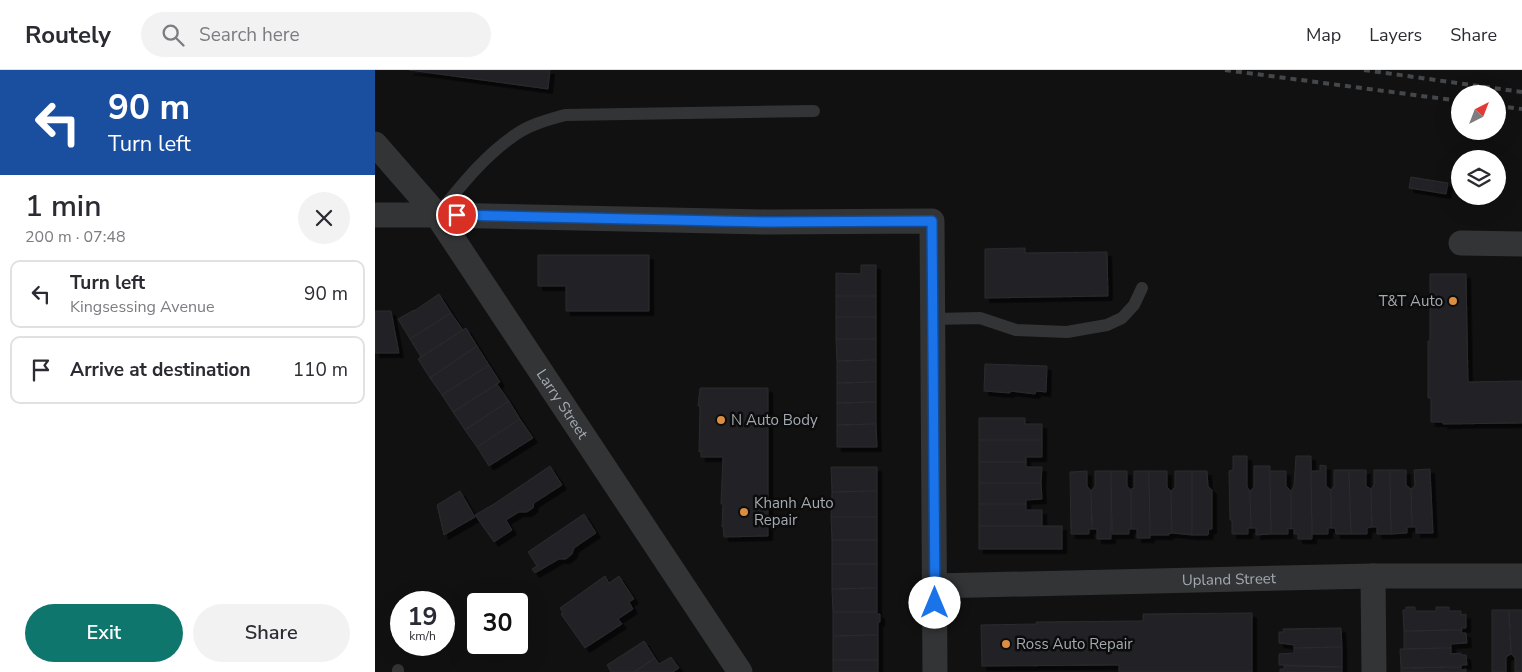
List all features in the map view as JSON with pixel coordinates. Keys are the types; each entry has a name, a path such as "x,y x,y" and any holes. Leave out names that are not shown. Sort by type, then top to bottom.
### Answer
{"street":[{"name":"Larry Street","path":"375,144 437,215 740,672"},
{"path":"375,215 767,222 932,221 935,672"},
{"path":"1461,243 1522,244"},
{"path":"1373,576 1374,672"},
{"name":"Upland Street","path":"935,586 1373,576 1522,576"}],"lane":[{"path":"437,215 481,162 515,134 535,124 565,115 814,111"},
{"path":"933,319 980,318 1017,330 1067,332 1107,325 1122,318 1134,306 1142,288"}],"building":[{"path":"409,70 550,70 548,89"},
{"path":"1411,177 1448,183 1446,194 1409,188"},
{"path":"1025,248 1025,253 1107,252 1108,296 985,298 985,249"},
{"path":"538,255 649,255 649,311 566,311 566,286 538,286"},
{"path":"861,265 876,265 876,296 836,296 836,273 861,274"},
{"path":"1430,274 1466,274 1468,382 1522,381 1522,423 1443,424 1443,422 1431,422 1431,398 1428,398"},
{"path":"439,294 451,313 410,339 398,319"},
{"path":"836,296 876,296 876,317 836,317"},
{"path":"375,311 391,311 399,353 375,353"},
{"path":"451,313 463,330 421,357 410,339"},
{"path":"836,317 876,317 876,339 836,339"},
{"path":"466,328 477,346 430,378 418,359"},
{"path":"836,339 876,339 876,360 837,361"},
{"path":"477,346 489,365 442,395 430,378"},
{"path":"876,360 876,382 837,383 837,361"},
{"path":"985,364 1047,366 1046,392 1036,391 1035,394 1010,391 1010,393 984,391"},
{"path":"489,365 500,382 453,412 442,395"},
{"path":"876,382 876,402 837,403 837,383"},
{"path":"497,384 509,401 465,430 453,412"},
{"path":"700,388 768,388 768,536 724,537 722,527 723,504 721,504 723,457 701,457 701,451 699,452 700,406 698,406"},
{"path":"509,401 520,419 477,447 465,430"},
{"path":"876,402 876,424 837,425 837,403"},
{"path":"979,418 1025,418 1025,424 1042,424 1042,440 979,440"},
{"path":"520,419 533,438 489,466 477,447"},
{"path":"876,424 877,447 837,447 837,425"},
{"path":"979,440 1042,440 1042,457 1026,457 1026,462 979,462"},
{"path":"1233,456 1247,456 1247,487 1250,491 1251,528 1248,528 1248,534 1232,534 1229,471 1233,470"},
{"path":"1296,456 1311,456 1312,539 1298,539 1298,534 1294,534 1294,528 1291,529 1291,491 1294,486"},
{"path":"979,462 1026,462 1026,467 1042,467 1041,483 979,483"},
{"path":"1320,465 1326,466 1326,486 1331,490 1331,528 1328,528 1328,534 1312,534 1311,471 1320,471"},
{"path":"550,466 562,485 534,503 533,508 527,512 519,512 506,520 512,530 494,542 475,515"},
{"path":"1254,466 1270,466 1271,534 1256,535 1256,528 1251,528 1250,491 1254,487"},
{"path":"831,467 877,467 877,491 832,492"},
{"path":"1430,469 1433,533 1416,533 1416,527 1412,527 1411,489 1415,486 1414,470"},
{"path":"1334,470 1349,470 1351,534 1336,534 1335,528 1331,528 1331,490 1334,486"},
{"path":"1349,470 1366,470 1366,486 1371,489 1372,527 1367,528 1367,534 1351,534"},
{"path":"1374,470 1390,470 1391,534 1377,534 1377,527 1372,527 1371,489 1374,485"},
{"path":"1390,470 1406,470 1406,485 1411,489 1412,527 1407,527 1407,533 1391,534"},
{"path":"1087,471 1087,486 1091,491 1092,529 1089,529 1089,534 1071,534 1070,472"},
{"path":"1095,471 1111,471 1111,539 1097,539 1097,529 1092,529 1091,491 1095,486"},
{"path":"1111,471 1127,471 1127,486 1131,490 1131,529 1129,529 1129,534 1112,534"},
{"path":"1134,471 1149,471 1150,538 1137,538 1137,529 1131,529 1131,489 1134,488"},
{"path":"1149,471 1167,471 1167,487 1171,491 1172,533 1169,535 1150,535"},
{"path":"1175,471 1192,471 1192,535 1172,533 1171,491 1175,487"},
{"path":"1192,471 1207,471 1208,486 1212,490 1212,529 1209,529 1208,535 1192,535"},
{"path":"1270,471 1286,471 1286,486 1291,491 1291,529 1288,528 1288,534 1271,534"},
{"path":"979,483 1041,483 1042,499 1026,500 1026,504 979,504"},
{"path":"460,491 475,517 444,535 437,505"},
{"path":"877,491 877,517 831,517 832,492"},
{"path":"979,504 1026,504 1026,510 1042,510 1042,526 979,526"},
{"path":"584,514 596,533 574,548 572,554 566,559 559,559 535,573 532,569 537,566 528,552"},
{"path":"831,517 877,517 877,540 832,540"},
{"path":"979,526 1062,526 1062,549 979,549"},
{"path":"832,540 877,540 877,564 832,564"},
{"path":"832,564 877,564 877,588 832,589"},
{"path":"605,576 609,583 619,576 634,599 629,602 633,609 618,619 622,624 585,648 561,614 563,613 560,608"},
{"path":"877,588 877,612 833,612 832,589"},
{"path":"1406,607 1415,607 1415,611 1436,611 1436,607 1449,607 1449,611 1461,611 1461,615 1466,614 1466,628 1461,628 1462,630 1404,631 1403,610 1406,610"},
{"path":"1492,610 1509,610 1511,654 1506,657 1506,672 1492,672"},
{"path":"1509,610 1522,610 1522,672 1515,672 1515,658 1511,654"},
{"path":"833,612 877,612 877,614 880,614 878,635 833,636"},
{"path":"1252,613 1252,672 1119,672 1119,665 982,666 981,625 1037,624 1036,622 1143,621 1143,614"},
{"path":"1341,628 1342,647 1294,648 1294,645 1279,643 1279,632 1284,632 1283,629"},
{"path":"1462,630 1461,633 1466,633 1467,643 1451,644 1451,648 1404,649 1404,631"},
{"path":"878,635 878,660 833,660 833,636"},
{"path":"644,641 655,658 634,672 611,672 607,665"},
{"path":"1342,647 1342,667 1279,665 1279,654 1294,653 1294,648"},
{"path":"1451,648 1451,654 1461,653 1461,655 1466,655 1467,665 1462,665 1461,667 1401,668 1400,649"},
{"path":"671,657 679,668 673,672 634,672 655,658 659,664"},
{"path":"833,660 878,660 878,672 833,672"},
{"path":"1284,666 1342,667 1342,672 1280,672 1280,669 1284,669"},
{"path":"1461,667 1461,670 1466,669 1466,672 1401,672 1401,668"}],"railway":[{"path":"1225,70 1451,100"},
{"path":"1364,70 1522,92"},
{"path":"1506,107 1522,109"}],"place":[{"name":"T&T Auto","path":"1453,301"},
{"name":"N Auto Body","path":"721,420"},
{"name":"Khanh Auto Repair","path":"744,512"},
{"name":"Ross Auto Repair","path":"1006,644"}],"route":[{"path":"457,215 767,222 932,221 935,603"}]}
